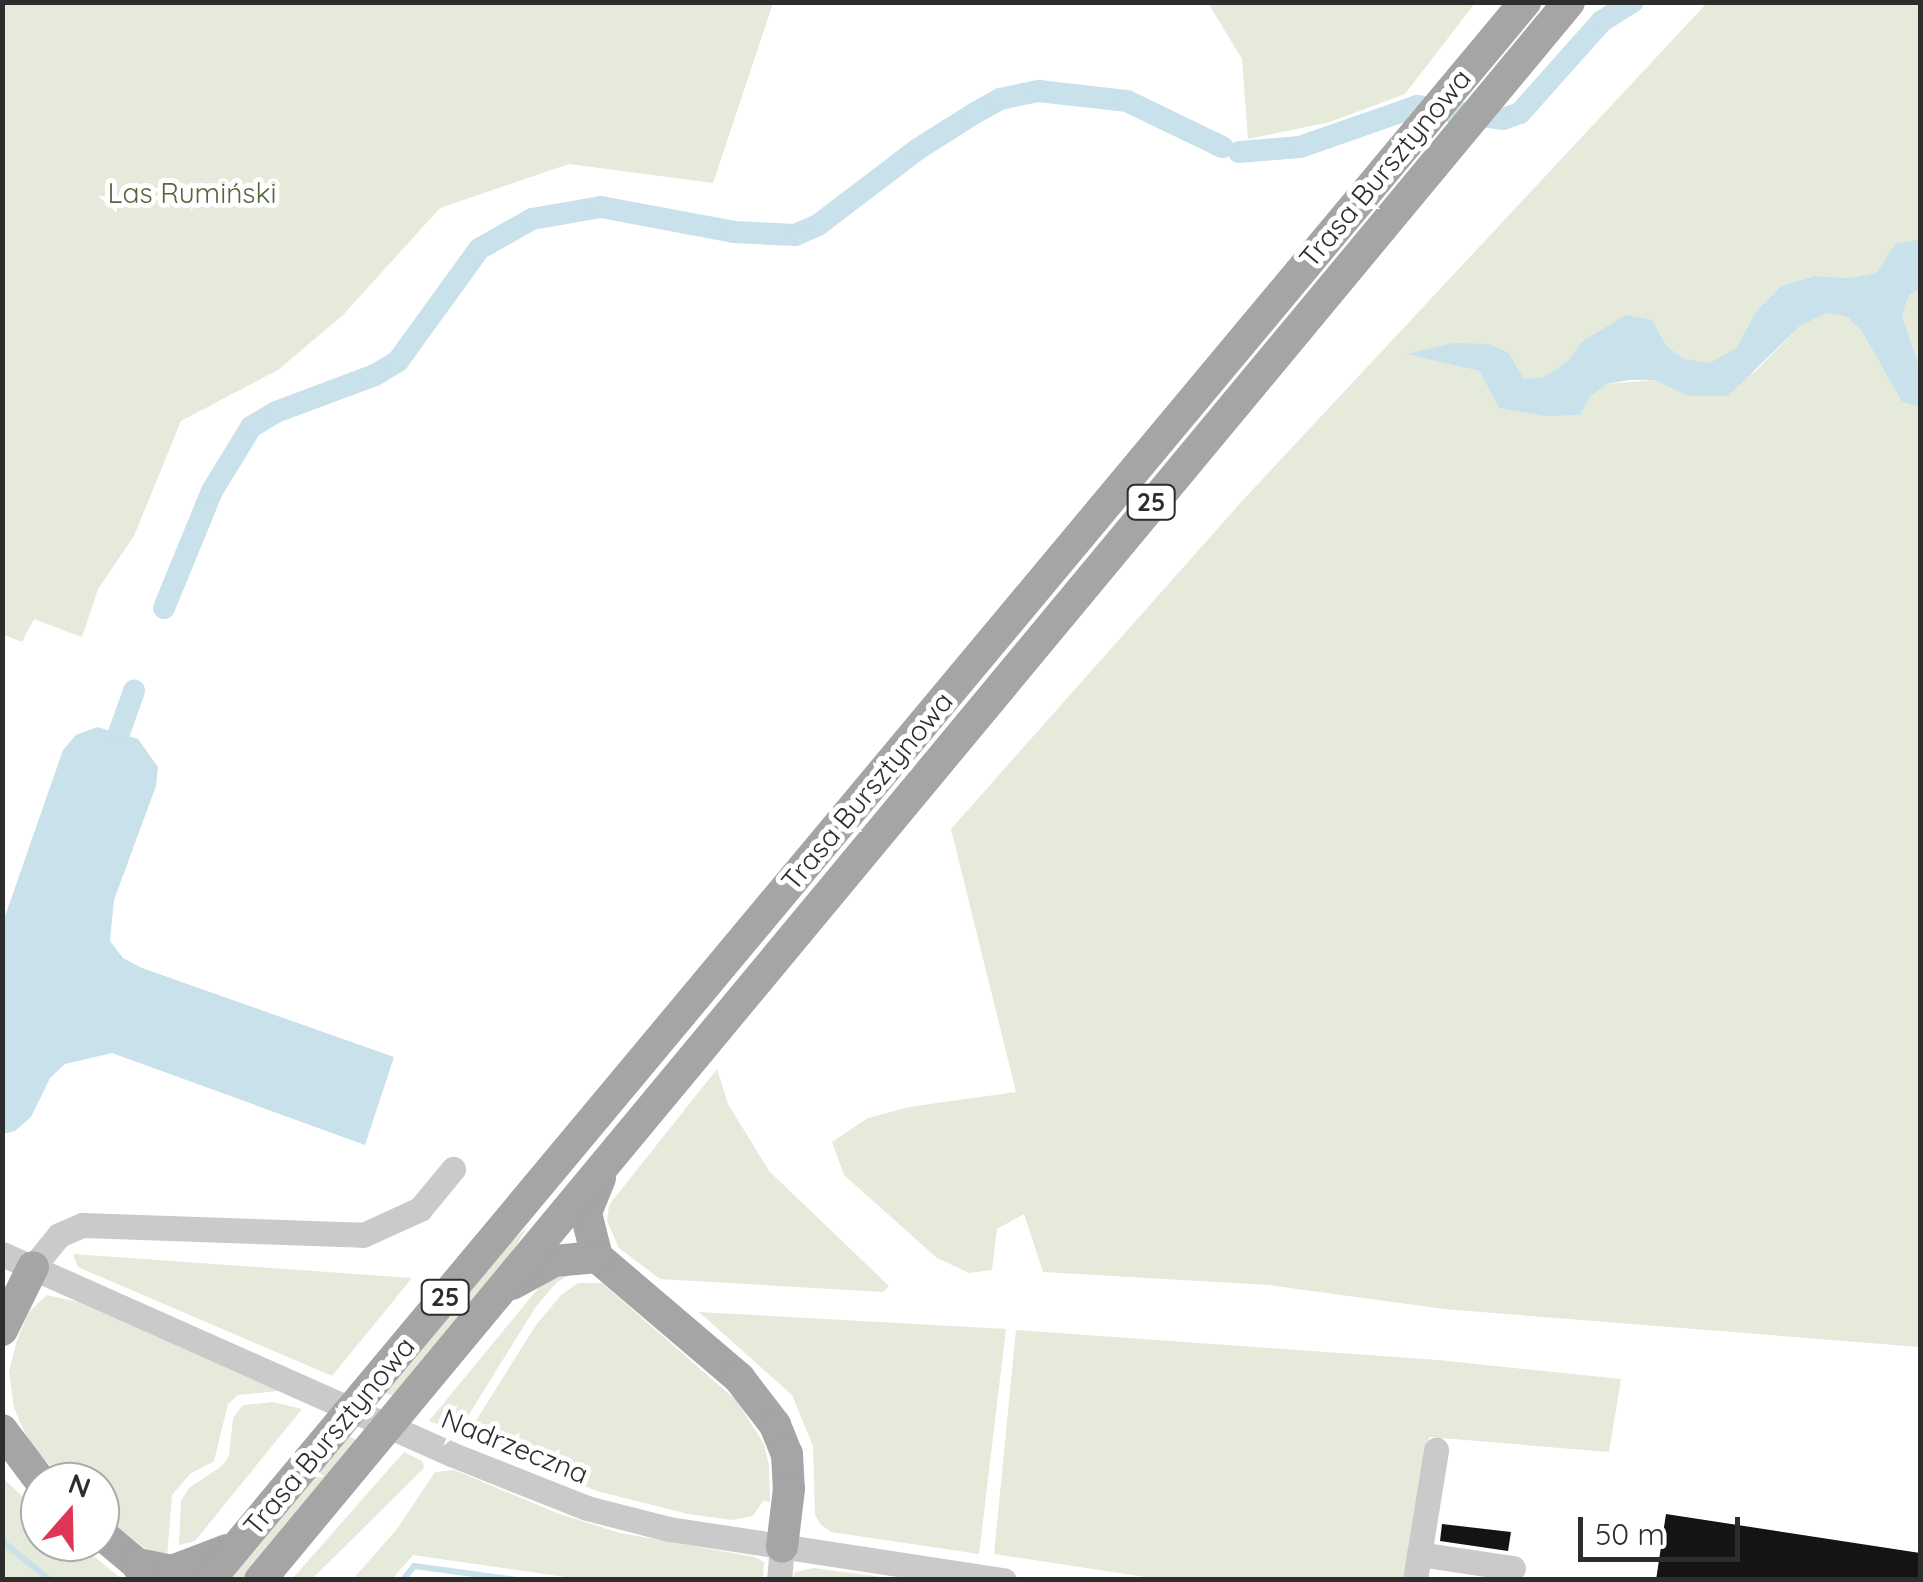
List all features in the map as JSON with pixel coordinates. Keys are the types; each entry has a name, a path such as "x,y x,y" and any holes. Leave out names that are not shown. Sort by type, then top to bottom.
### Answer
{"main road":[{"name":"Trasa Bursztynowa","path":"210,1580 1525,2"},
{"name":"Trasa Bursztynowa","path":"260,1580 1569,2"},
{"path":"607,1160 586,1213 596,1257 739,1378 775,1425 786,1454 789,1489 780,1563"},
{"path":"501,1289 554,1261 596,1257"},
{"path":"2,1330 33,1267"},
{"path":"2,1430 21,1462"},
{"path":"120,1552 141,1572 188,1568 236,1547"}],"street":[{"path":"33,1267 59,1234 83,1226 363,1235 420,1209 453,1168"},
{"name":"Nadrzeczna","path":"2,1254 550,1496 780,1563 1004,1580"},
{"path":"1436,1450 1417,1567 1513,1568"}],"green space":[{"name":"Las Rumiński","path":"2,3 773,3 713,183 569,164 440,208 343,315 278,370 181,421 134,536 98,589 82,637 34,619 22,642 2,634"},
{"path":"1208,3 1475,3 1405,94 1330,122 1248,139 1242,59"},
{"path":"1707,3 1920,3 1920,241 1884,260 1877,273 1850,278 1815,276 1781,286 1757,310 1736,348 1710,364 1684,359 1666,345 1652,320 1581,342 1569,360 1546,377 1524,379 1509,353 1452,343 1410,354 1479,371 1499,408 1543,416 1588,398 1606,384 1654,380 1688,396 1755,372 1800,326 1827,313 1847,317 1861,330 1902,402 1920,407 1920,1347 1444,1309 1269,1285 1043,1272 1024,1214 997,1229 992,1270 969,1273 937,1258 844,1175 832,1142 868,1118 909,1107 1016,1092 951,829 1243,500"},
{"path":"1920,289 1920,369 1902,315 1909,295"},
{"path":"717,1069 728,1104 769,1171 889,1286 883,1292 660,1279 619,1248 607,1221 609,1205"},
{"path":"528,1226 511,1254 394,1396 382,1392 505,1248"},
{"path":"73,1254 412,1278 332,1376 78,1267"},
{"path":"576,1271 557,1282 535,1308 460,1429 451,1430 429,1421 540,1286 556,1273"},
{"path":"578,1283 602,1283 737,1401 764,1444 769,1465 770,1502 763,1501 753,1516 733,1520 688,1514 597,1491 465,1438 536,1325 561,1295"},
{"path":"47,1295 78,1302 279,1391 238,1395 228,1404 214,1461 190,1474 172,1495 167,1557 152,1554 120,1529 120,1462 47,1462 29,1442 14,1408 9,1372 29,1312"},
{"path":"699,1312 1006,1329 979,1554 831,1532 821,1525 815,1515 813,1446 792,1395"},
{"path":"1016,1330 1438,1360 1621,1379 1609,1452 1429,1437 1406,1579 1158,1579 994,1554"},
{"path":"273,1402 302,1409 195,1541 179,1545 181,1501 189,1488 222,1466 229,1456 233,1418 243,1405"},
{"path":"347,1436 358,1440 242,1579 227,1580"},
{"path":"404,1452 422,1461 424,1468 312,1579 292,1579"},
{"path":"454,1470 557,1513 620,1533 755,1557 764,1562 763,1579 586,1580 413,1555 392,1579 353,1579 397,1529 435,1472"},
{"path":"2,1477 20,1494 20,1562 101,1562 122,1579 3,1579"},
{"path":"814,1568 897,1579 792,1579 795,1572"}],"water":[{"path":"1917,240 1920,289 1909,295 1902,315 1920,369 1920,407 1902,402 1861,330 1847,317 1827,313 1800,326 1728,396 1688,396 1654,380 1630,380 1606,384 1589,398 1580,415 1543,416 1499,408 1479,371 1407,354 1452,343 1489,344 1509,353 1524,379 1545,377 1569,360 1581,342 1626,315 1652,320 1666,345 1684,359 1710,363 1736,348 1757,310 1781,286 1815,276 1850,278 1876,273 1895,244"},
{"path":"97,727 138,739 158,767 156,786 114,900 110,941 123,958 142,968 394,1057 365,1145 112,1053 65,1064 50,1078 31,1117 15,1131 3,1134 3,922 63,750 76,735"}],"building":[{"path":"1666,1514 1920,1553 1920,1580 1656,1580"},
{"path":"1442,1524 1511,1532 1508,1551 1440,1541"}],"waterway":[{"path":"1239,152 1300,147 1417,106 1503,119 1520,113 1602,21 1632,2"},
{"path":"164,608 212,491 251,427 276,412 375,375 398,361 479,249 532,219 601,207 734,232 795,235 818,225 918,149 975,113 1000,99 1039,91 1127,101 1222,147"},
{"path":"119,733 134,691"},
{"path":"2,1541 50,1580"},
{"path":"403,1580 414,1566 517,1580"}]}
